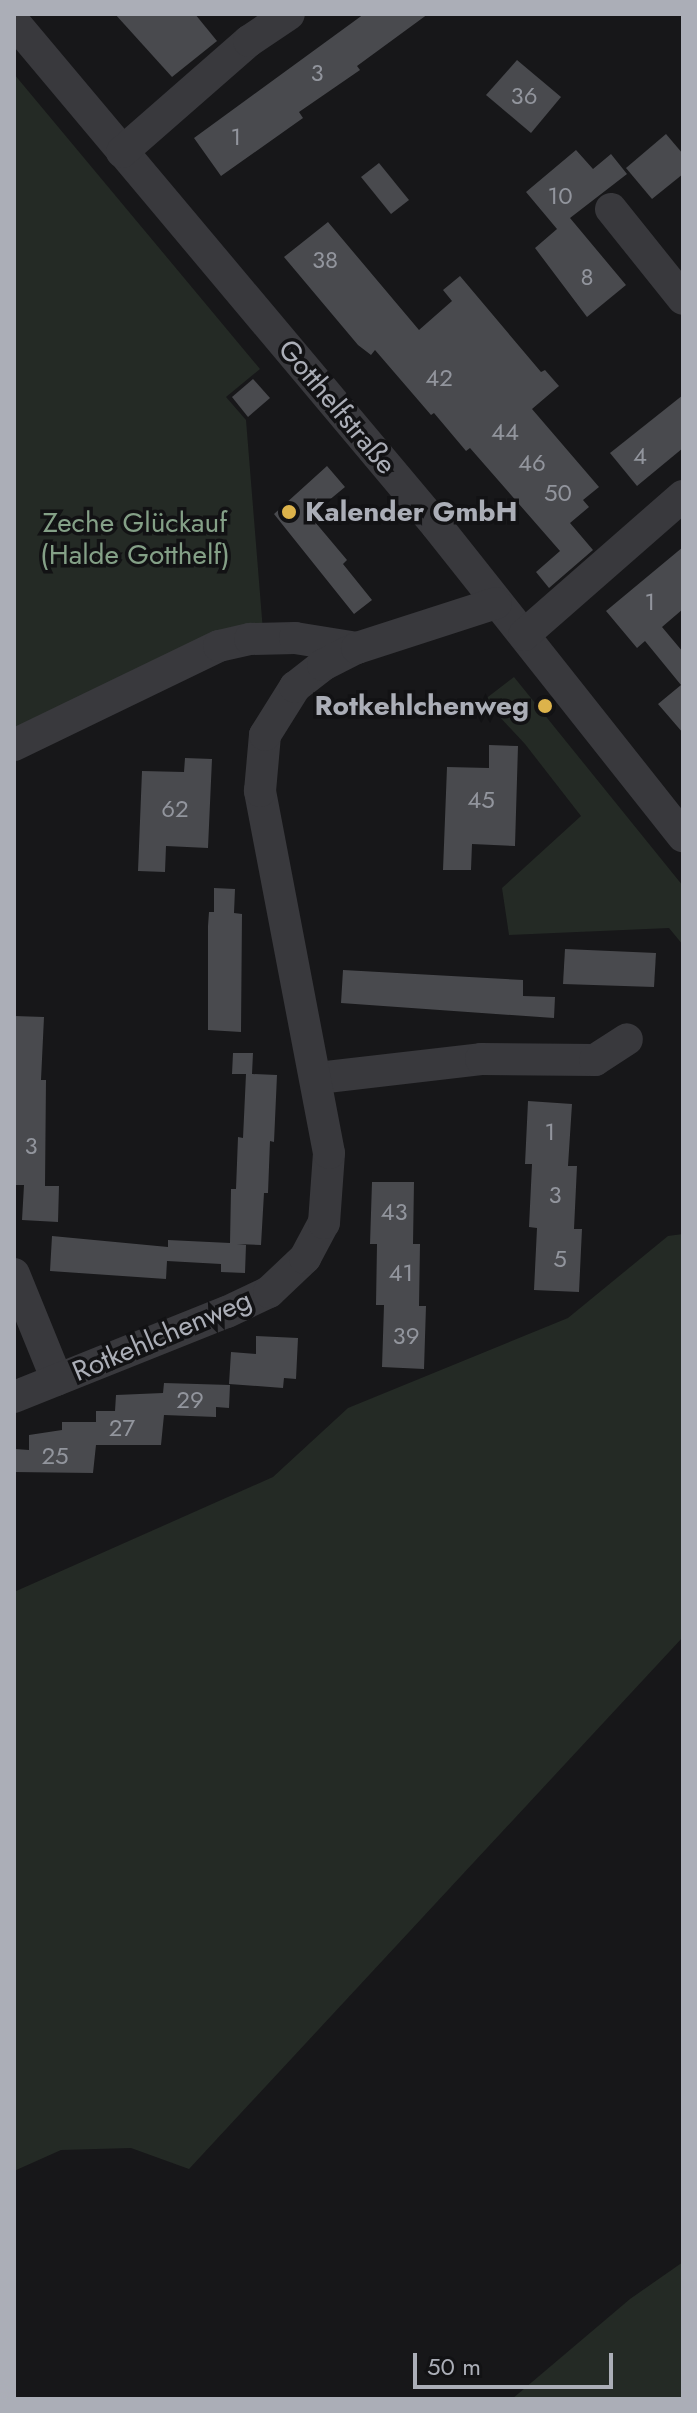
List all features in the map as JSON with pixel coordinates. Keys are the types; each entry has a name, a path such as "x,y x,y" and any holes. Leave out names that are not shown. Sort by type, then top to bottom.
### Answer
{"street":[{"path":"122,152 249,41 289,14"},
{"name":"Gotthelfstraße","path":"14,22 437,526 683,836"},
{"path":"611,209 683,299"},
{"path":"524,635 683,496"},
{"name":"Rotkehlchenweg","path":"14,1397 255,1299 269,1292 305,1258 324,1223 328,1168 318,1078 260,791 265,735 295,687 323,665 357,648 496,603"},
{"path":"14,745 219,646 250,639 295,638 357,648"},
{"path":"318,1078 481,1059 595,1060 627,1039"},
{"path":"14,1274 57,1380"}],"green space":[{"name":"Zeche Glückauf (Halde Gotthelf)","path":"14,74 260,369 226,397 246,420 263,631 14,734"},
{"path":"514,677 683,886 683,945 669,928 509,935 502,888 581,816 525,744 484,700"},
{"path":"683,1234 683,1637 189,2169 131,2148 61,2150 14,2171 14,1592 273,1477 348,1408 568,1318 668,1236"},
{"path":"683,2262 683,2399 512,2399 630,2299"}],"building":[{"path":"115,14 195,14 217,41 172,77"},
{"path":"364,14 428,14 357,66 360,70 299,112 303,118 221,176 194,138"},
{"path":"517,60 561,97 531,133 486,95"},
{"path":"666,134 683,154 683,174 652,199 626,168"},
{"path":"576,150 593,169 611,154 627,174 570,218 626,285 587,317 535,248 557,229 526,192"},
{"path":"379,163 409,200 391,214 361,177"},
{"path":"328,222 419,330 452,301 443,290 460,276 541,372 545,370 559,386 532,409 599,487 583,500 589,507 570,523 593,550 549,588 536,572 560,551 470,448 466,451 434,413 431,415 375,350 371,355 358,345 284,257"},
{"path":"253,379 270,398 248,417 232,397"},
{"path":"683,395 683,448 637,486 610,453"},
{"path":"327,466 345,487 310,516 347,560 343,564 372,600 354,614 274,514"},
{"path":"683,547 683,609 662,627 683,652 683,733 658,704 681,685 645,641 637,648 606,611"},
{"path":"489,745 518,746 515,846 472,844 471,870 443,870 447,767 489,768"},
{"path":"185,758 212,759 208,848 166,846 165,872 138,871 142,771 184,772"},
{"path":"214,888 235,889 234,913 242,914 241,1032 208,1030 208,926 209,912 214,912"},
{"path":"565,949 656,953 654,987 563,984"},
{"path":"343,970 523,980 523,996 555,997 554,1018 341,1003"},
{"path":"14,1016 44,1017 41,1080 46,1080 45,1186 59,1186 58,1222 22,1220 24,1185 14,1185"},
{"path":"233,1053 253,1053 252,1074 277,1075 274,1142 270,1141 268,1193 264,1193 261,1245 237,1244 246,1245 245,1273 221,1272 221,1264 167,1261 166,1279 50,1271 52,1236 168,1247 168,1240 230,1243 231,1189 236,1189 238,1137 243,1138 246,1074 232,1074"},
{"path":"528,1101 572,1104 568,1166 577,1166 574,1229 582,1229 579,1292 534,1290 537,1228 529,1227 532,1164 525,1164"},
{"path":"372,1182 414,1182 413,1244 420,1244 419,1306 426,1306 424,1369 382,1367 384,1305 376,1305 377,1244 370,1244"},
{"path":"256,1336 298,1338 296,1379 284,1378 283,1388 229,1384 231,1352 256,1354"},
{"path":"164,1383 230,1385 229,1408 216,1407 216,1417 164,1415 161,1445 96,1445 93,1473 14,1472 15,1449 29,1450 29,1435 62,1430 62,1422 96,1422 96,1411 115,1411 116,1395 163,1393"}],"place":[{"name":"Kalender GmbH","path":"289,512"},
{"name":"Rotkehlchenweg","path":"545,706"}]}
